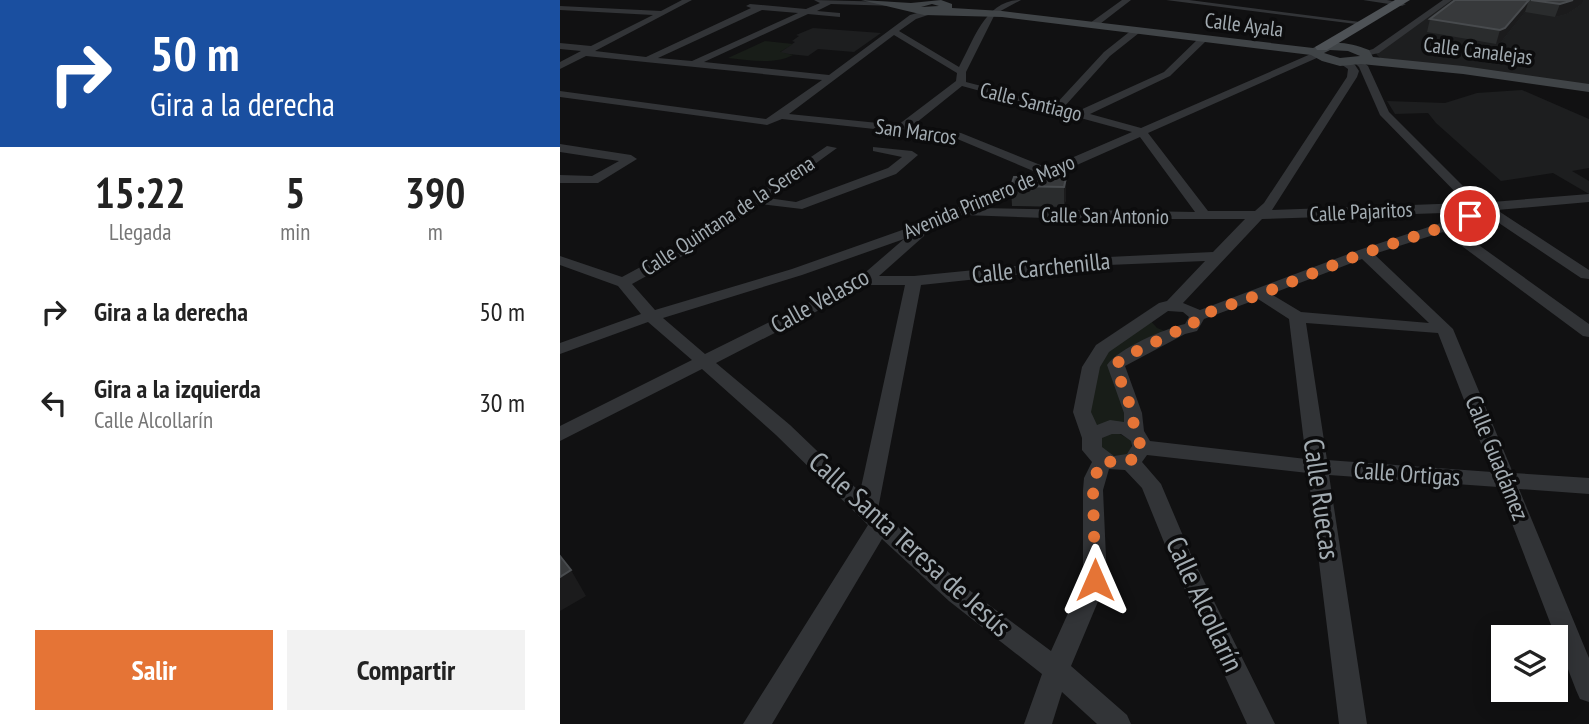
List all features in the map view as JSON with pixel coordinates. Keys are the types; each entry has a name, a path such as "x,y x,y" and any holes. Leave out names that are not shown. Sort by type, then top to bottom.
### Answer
{"main road":[{"name":"Calle Ayala","path":"866,0 997,13 1314,52"},
{"path":"1314,52 1364,23 1398,9"},
{"path":"1367,59 1370,25 1398,9"},
{"path":"1314,52 1343,46 1367,59"},
{"path":"1314,52 1343,62 1367,59"},
{"name":"Calle Canalejas","path":"1367,59 1589,88"}],"street":[{"path":"560,66 688,0"},
{"path":"810,0 914,4"},
{"path":"757,200 797,206 892,172 912,155 877,149 960,78 997,13 1017,0"},
{"path":"1093,25 1127,0"},
{"path":"1170,0 1364,23"},
{"path":"1235,8 1244,0"},
{"path":"1367,0 1423,15"},
{"path":"1179,330 1159,325 1155,320 1217,256 1247,218 1269,206 1367,59 1423,15 1448,0"},
{"path":"693,64 828,2"},
{"path":"560,94 766,122 779,116 893,35 914,4"},
{"path":"739,5 838,15"},
{"path":"648,59 761,7"},
{"path":"561,8 662,13"},
{"path":"1398,9 1415,22"},
{"path":"1058,108 1107,54 1136,31"},
{"name":"Calle Santiago","path":"893,35 960,78 1142,131"},
{"path":"1080,114 1167,74 1203,39"},
{"path":"560,46 648,59 830,78"},
{"name":"Avenida Primero de Mayo","path":"560,349 628,323 797,272 974,210 1047,172 1314,52"},
{"path":"1367,59 1384,113 1480,206 1586,275"},
{"path":"1343,62 1352,66 1352,78"},
{"name":"San Marcos","path":"779,116 957,135 1047,172"},
{"name":"Calle Quintana de la Serena","path":"623,283 692,245 862,125"},
{"path":"1142,131 1205,216"},
{"path":"562,149 631,159 594,180 563,181"},
{"path":"1480,206 1589,198"},
{"path":"1136,448 1133,413 1117,371 1116,365 1121,359 1179,330 1191,327 1197,319 1364,253 1444,226 1463,214 1480,215 1480,206"},
{"name":"Calle San Antonio","path":"974,210 1078,217 1247,218"},
{"name":"Calle Pajaritos","path":"1247,218 1463,214"},
{"name":"Calle Velasco","path":"560,434 864,280 927,226"},
{"path":"1444,226 1589,332"},
{"name":"Calle Guadámez","path":"1364,253 1445,329 1589,690"},
{"name":"Calle Carchenilla","path":"864,280 914,281 1108,261 1217,256"},
{"path":"560,260 623,283"},
{"path":"757,724 874,518 914,281"},
{"name":"Calle Santa Teresa de Jesús","path":"623,283 652,317 783,430 957,594 1056,670 1117,724"},
{"path":"1261,294 1297,317 1445,329"},
{"path":"1136,448 1116,463 1103,460 1090,448 1091,438 1082,412 1095,356 1123,332 1164,308 1186,308 1197,319"},
{"name":"Calle Ruecas","path":"1297,317 1353,724"},
{"path":"1091,438 1110,427 1136,448"},
{"name":"Calle Ortigas","path":"1136,448 1317,467 1589,486"},
{"name":"Calle Alcollarín","path":"1136,448 1181,557 1261,724"},
{"path":"1038,724 1056,670 1095,580 1093,490 1094,478 1103,460"}],"shaded area":[{"path":"1448,0 1589,0 1589,88 1380,58 1377,55 1376,53"},
{"path":"813,28 881,33 854,52 818,49 808,56 779,53 795,42 792,41 799,36 796,35"},
{"path":"765,41 793,44 780,52 793,55 770,61 728,58"},
{"path":"1522,90 1589,119 1589,168 1572,171 1589,181 1589,194 1553,173 1501,181 1428,113 1395,114 1387,101 1445,103 1477,93"},
{"path":"1151,321 1157,328 1170,333 1122,354 1132,428 1092,430 1092,388 1098,367 1109,350"},
{"path":"1118,433 1132,441 1130,453 1121,457 1104,454 1099,440 1107,434"}],"building":[{"path":"1455,0 1529,0 1505,28 1500,30 1430,19"},
{"path":"1531,0 1573,0 1560,4"},
{"path":"1014,177 1066,178 1064,187 1011,186"},
{"path":"560,556 571,570 560,577"}],"route":[{"path":"1095,580 1094,478 1103,460 1123,463 1138,455 1142,447 1134,433 1133,413 1117,371 1116,365 1121,359 1179,330 1191,327 1198,316 1470,216"}]}
